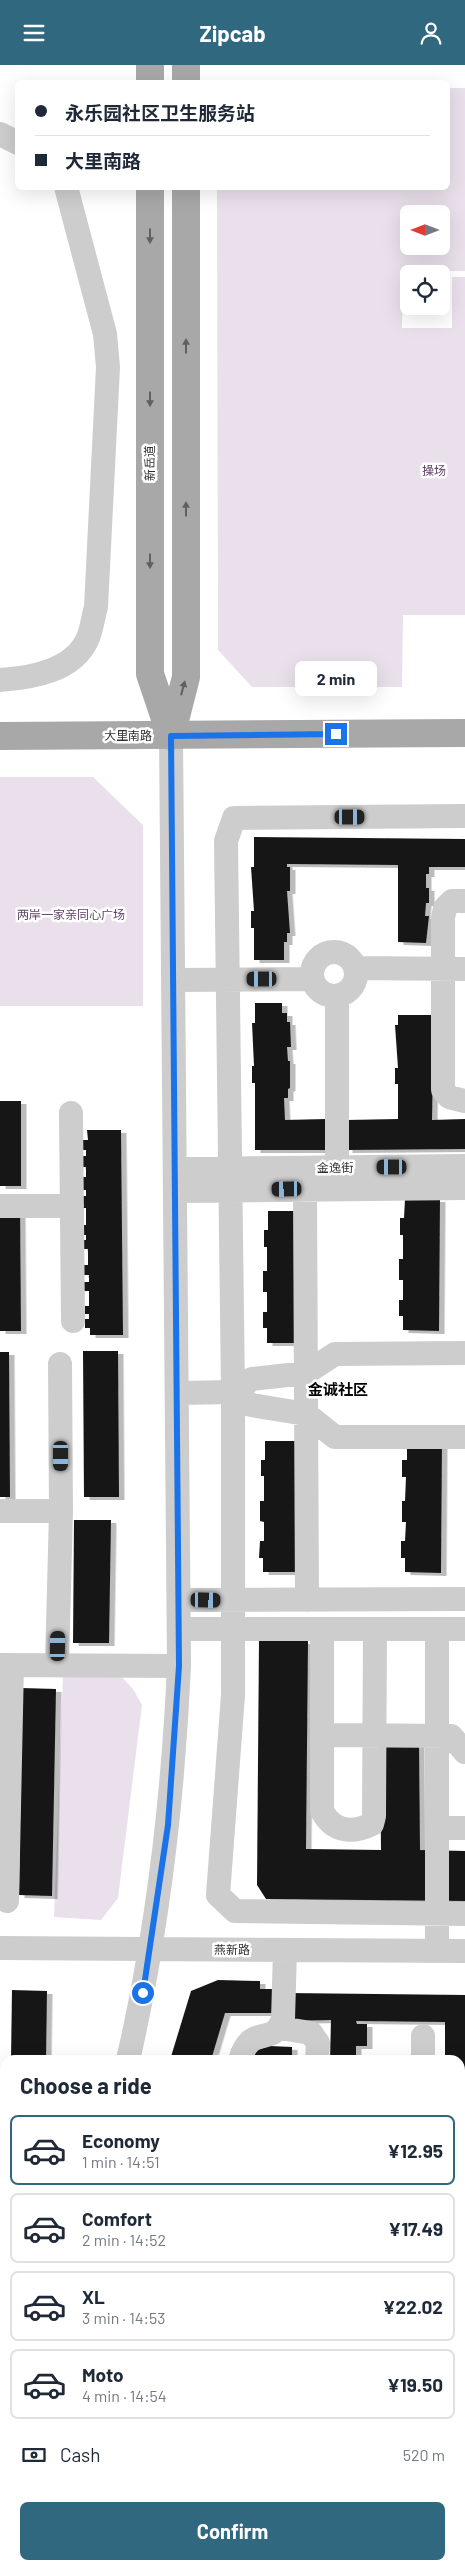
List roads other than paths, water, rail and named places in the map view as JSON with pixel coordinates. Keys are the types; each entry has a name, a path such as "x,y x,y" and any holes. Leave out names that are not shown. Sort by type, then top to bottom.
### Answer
{"main road":[{"path":"150,65 150,80"},
{"path":"186,65 186,80"},
{"name":"新岳道","path":"150,190 150,674 171,736"},
{"name":"新岳道","path":"171,736 186,677 186,190"},
{"name":"大里南路","path":"0,736 465,733"}],"street":[{"path":"0,134 15,142"},
{"path":"0,679 42,675 68,662 88,639 96,607 108,367 104,334 67,190"},
{"name":"新岳道","path":"129,2055 151,1950 168,1825 179,1666 180,1600 171,736"},
{"path":"465,816 234,819 226,841 234,1392 233,1695 218,1895 235,1911 465,1914"},
{"path":"465,901 452,901 445,909 454,969 443,1090 449,1097 465,1101"},
{"path":"340,953 353,961 356,968 355,983 344,995 337,997 324,995 319,991 312,979 314,964 325,954 340,953"},
{"path":"356,968 454,969"},
{"path":"174,980 312,979"},
{"path":"337,997 337,1168"},
{"path":"71,1113 73,1321"},
{"name":"金逸街","path":"176,1180 231,1179 337,1168 465,1167"},
{"path":"231,1179 305,1189 465,1188"},
{"path":"305,1189 307,1600"},
{"path":"0,1206 72,1206"},
{"path":"178,1393 234,1392 252,1379 306,1373 335,1354 465,1353"},
{"path":"57,1665 61,1511 60,1364"},
{"path":"234,1392 251,1405 306,1414 335,1437 465,1437"},
{"path":"0,1511 61,1511"},
{"path":"180,1600 465,1599"},
{"path":"180,1629 465,1629"},
{"path":"322,1629 322,1811 328,1823 336,1829 363,1829 372,1824 374,1816 375,1629"},
{"path":"437,1629 437,1951"},
{"path":"7,1901 6,1665 179,1666"},
{"path":"322,1735 450,1735 465,1752"},
{"path":"437,1828 465,1828"},
{"name":"燕新路","path":"0,1947 151,1950 465,1951"},
{"path":"242,2055 244,2047 249,2041 274,2033 280,2027 283,2019 285,1951"},
{"path":"280,2027 311,2033 318,2043 317,2055"},
{"path":"423,2036 423,2055"}],"district":[{"name":"金诚社区","path":"338,1390"}],"park label":[{"name":"操场","path":"434,471"},
{"name":"两岸一家亲同心广场","path":"71,915"}]}
